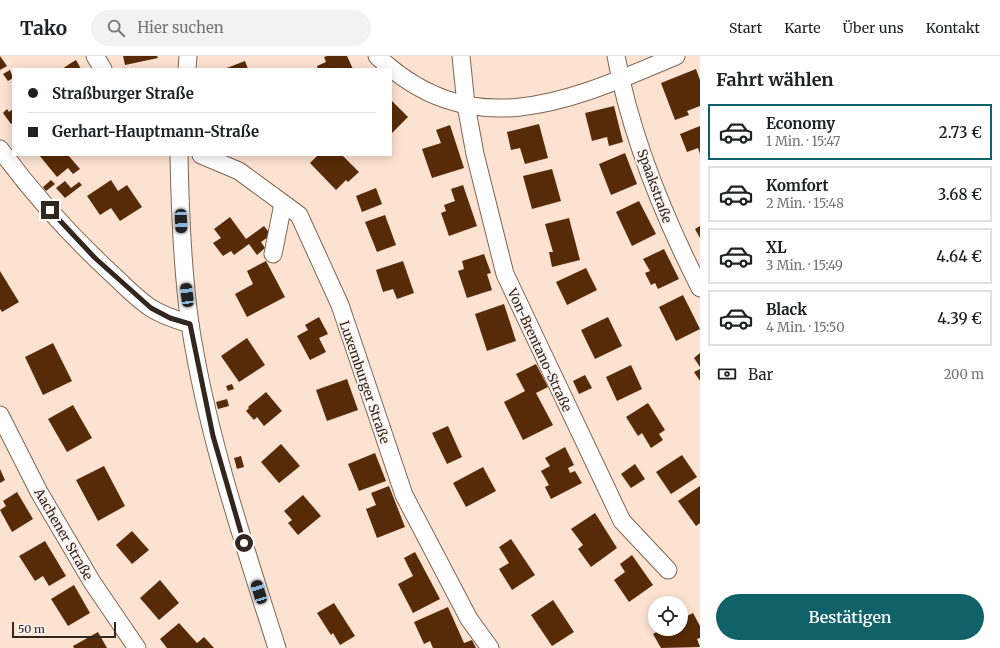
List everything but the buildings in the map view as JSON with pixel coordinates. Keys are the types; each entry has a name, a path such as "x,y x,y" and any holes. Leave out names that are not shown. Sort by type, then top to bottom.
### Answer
{"street":[{"path":"95,56 102,68"},
{"path":"187,68 188,56"},
{"path":"377,56 410,82 429,92 466,106 504,110 545,104 585,93 676,56"},
{"name":"Von-Brentano-Straße","path":"461,56 466,106 475,154 505,274 622,521 668,570"},
{"name":"Spaakstraße","path":"616,56 620,79 655,191 675,239 700,288"},
{"path":"0,149 40,200 123,284 151,308 170,318 190,324"},
{"path":"179,156 182,236 190,324 205,400 222,472 277,648"},
{"name":"Luxemburger Straße","path":"203,156 239,171 299,215 340,305 404,495 469,619 490,648"},
{"path":"273,254 283,204"},
{"name":"Aachener Straße","path":"0,416 40,492 88,576 138,648"}],"route":[{"path":"50,210 95,258 151,308 170,318 190,324 213,436 222,472 244,543"}]}
